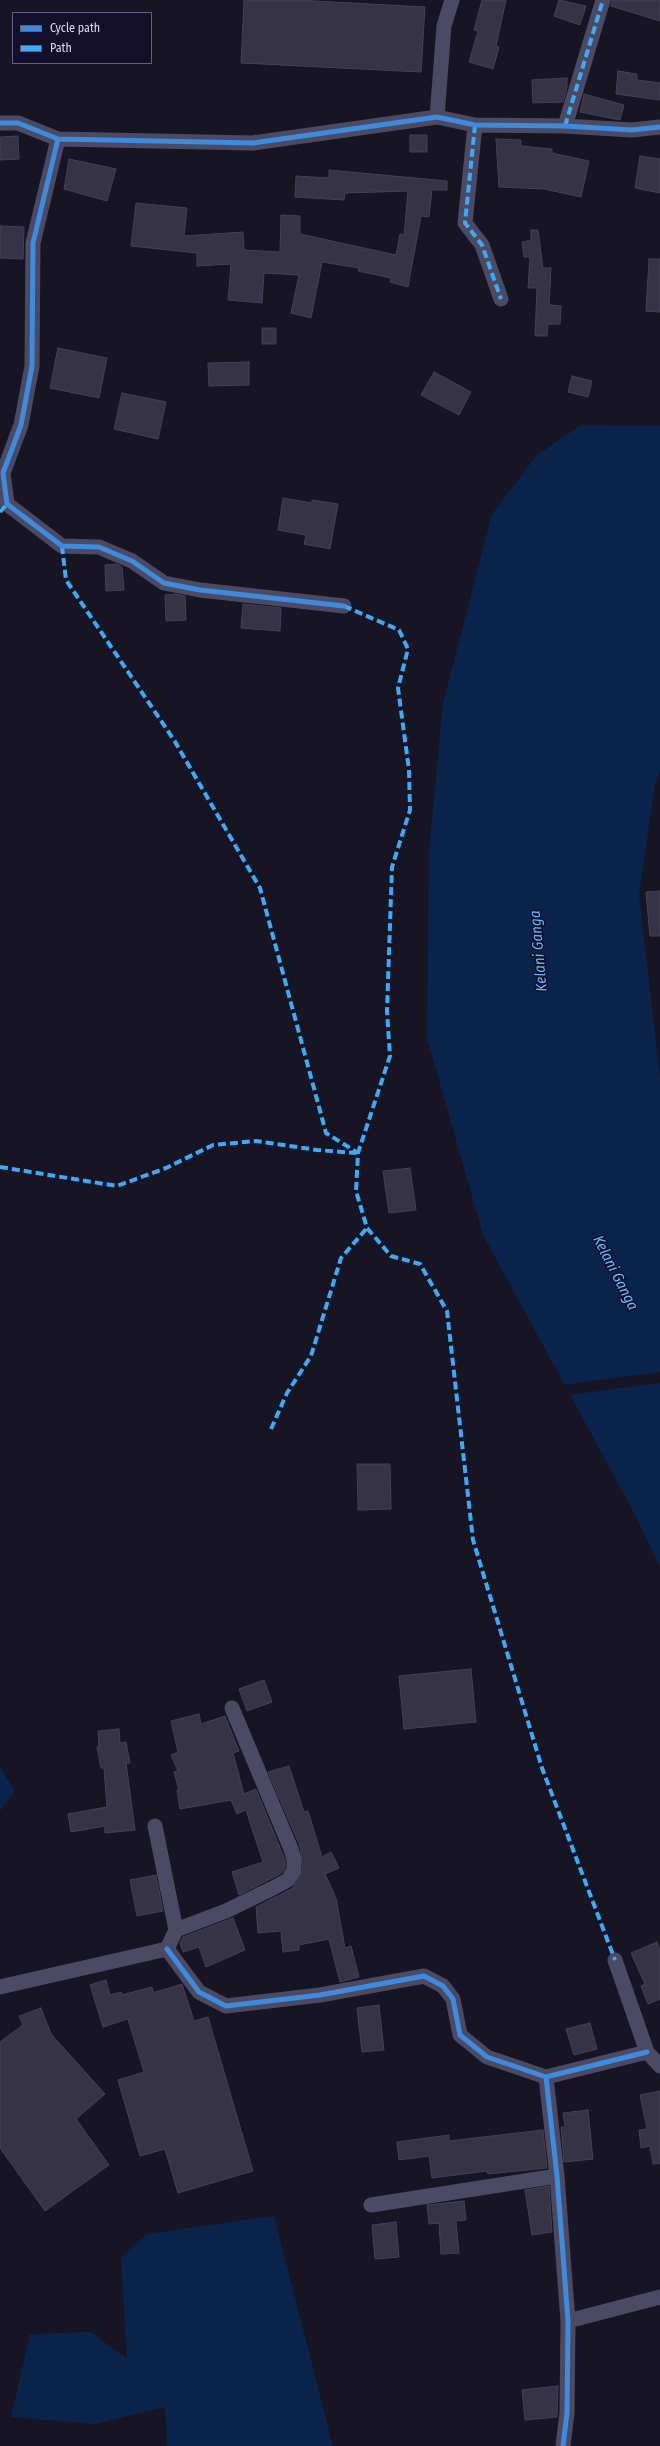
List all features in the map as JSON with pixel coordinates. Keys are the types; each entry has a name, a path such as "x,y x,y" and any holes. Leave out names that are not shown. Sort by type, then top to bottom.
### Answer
{"street":[{"path":"437,117 444,26 452,0"},
{"path":"565,126 603,0"},
{"path":"0,123 18,123 58,139 253,143 437,117 475,125 565,126 632,130 660,127"},
{"path":"475,125 465,223 482,245 501,299"},
{"path":"58,139 33,243 32,366 21,425 3,473 7,504 62,546 99,547 132,561 164,583 200,590 344,606"},
{"path":"176,1930 226,1911 267,1892 288,1880 294,1870 294,1859 291,1849 232,1708"},
{"path":"155,1826 176,1930 167,1949"},
{"path":"0,1987 167,1949"},
{"path":"167,1949 199,1992 226,2006 320,1995 424,1976 443,1986 453,1999 460,2035 470,2044 486,2057 546,2077 647,2052"},
{"path":"615,1960 647,2052 660,2066"},
{"path":"546,2077 557,2176 568,2321 567,2412 563,2446"},
{"path":"371,2205 557,2176"},
{"path":"568,2321 660,2297"}],"water":[{"name":"Kelani Ganga","path":"581,425 660,426 660,770 655,784 639,895 660,1076 660,1567 632,1509 483,1235 427,1038 429,851 443,703 492,514 537,455"},
{"path":"0,1767 15,1791 0,1811"},
{"path":"274,2216 333,2446 167,2446 165,2407 95,2424 11,2417 30,2334 91,2332 127,2359 121,2257 147,2234"}],"pier":[{"path":"660,1372 660,1383 568,1395 562,1385"}],"building":[{"path":"244,0 297,0 425,7 421,72 241,63"},
{"path":"482,0 506,0 496,46 499,47 493,69 469,62 478,31 474,30"},
{"path":"559,0 586,6 580,25 554,16"},
{"path":"612,0 660,0 660,21 611,6"},
{"path":"618,71 637,74 637,80 660,83 660,100 616,94"},
{"path":"567,78 567,88 563,102 533,103 532,80"},
{"path":"584,94 624,105 620,120 580,112"},
{"path":"410,135 427,135 427,152 410,152"},
{"path":"18,136 19,159 0,160 0,137"},
{"path":"496,139 521,140 521,146 552,149 552,153 589,161 581,197 544,189 499,187"},
{"path":"640,156 660,159 660,193 635,188"},
{"path":"69,159 116,169 107,201 64,189"},
{"path":"329,170 447,181 447,190 432,190 429,217 421,216 408,287 390,282 391,278 358,271 359,268 322,262 311,318 291,313 299,275 264,273 262,303 228,300 231,264 197,266 197,253 131,246 136,203 187,208 184,236 243,232 244,250 280,252 281,215 300,216 300,234 396,255 400,234 404,235 408,191 345,193 344,200 295,197 296,176 329,178"},
{"path":"0,226 24,227 23,259 0,258"},
{"path":"531,230 538,230 543,268 551,268 549,305 561,306 560,324 548,324 547,336 535,336 537,288 528,288 530,257 524,257 522,242 531,240"},
{"path":"649,259 660,259 660,312 646,311"},
{"path":"262,328 276,328 276,344 262,344"},
{"path":"58,348 107,358 99,398 50,388"},
{"path":"249,362 249,385 209,386 208,363"},
{"path":"434,372 471,392 459,415 421,395"},
{"path":"572,376 592,381 588,397 568,392"},
{"path":"122,393 166,402 158,439 114,429"},
{"path":"283,498 312,503 312,500 338,504 330,549 304,544 306,535 278,530"},
{"path":"117,564 122,567 124,590 106,591 105,565"},
{"path":"176,594 185,596 186,620 166,621 165,595"},
{"path":"243,604 281,608 280,631 241,628"},
{"path":"660,891 660,936 650,936 646,892"},
{"path":"410,1168 416,1210 389,1213 383,1171"},
{"path":"357,1464 390,1464 391,1509 358,1510"},
{"path":"471,1669 476,1722 404,1729 399,1676"},
{"path":"264,1680 272,1702 247,1711 239,1689"},
{"path":"199,1714 201,1724 225,1716 239,1751 233,1753 244,1794 256,1789 285,1860 285,1868 282,1873 239,1895 232,1872 263,1862 246,1810 237,1814 231,1800 180,1809 177,1790 179,1790 174,1772 178,1771 171,1755 178,1752 171,1721"},
{"path":"119,1729 120,1743 126,1742 130,1763 126,1763 135,1830 105,1833 105,1826 71,1832 68,1814 107,1807 104,1768 101,1768 97,1747 99,1747 98,1731"},
{"path":"289,1766 304,1812 308,1811 322,1857 331,1852 339,1868 325,1874 336,1898 345,1948 351,1946 359,1977 340,1982 329,1939 299,1945 299,1950 283,1952 281,1931 258,1933 256,1907 293,1888 303,1870 300,1846 268,1772"},
{"path":"156,1875 163,1911 137,1916 130,1880"},
{"path":"233,1918 245,1950 206,1967 199,1947 183,1952 180,1943 183,1937"},
{"path":"657,1942 660,1950 660,1999 648,2004 641,1986 645,1984 631,1953"},
{"path":"106,1980 110,1995 121,1992 122,1995 152,1987 153,1992 156,1992 182,1984 194,2021 208,2017 253,2171 178,2193 165,2149 140,2156 118,2080 144,2072 128,2019 103,2027 90,1985"},
{"path":"379,2005 384,2050 362,2052 357,2008"},
{"path":"41,2008 51,2034 105,2094 76,2119 109,2165 45,2211 0,2148 0,2042 23,2025 19,2016"},
{"path":"590,2023 597,2049 574,2055 566,2029"},
{"path":"660,2091 660,2163 653,2164 650,2146 641,2148 639,2130 647,2129 640,2095"},
{"path":"588,2110 593,2159 564,2162 561,2127 565,2127 563,2113"},
{"path":"543,2130 547,2168 488,2174 487,2171 432,2178 429,2156 399,2160 397,2142 449,2135 449,2141"},
{"path":"549,2186 552,2232 532,2235 525,2190"},
{"path":"464,2201 466,2220 456,2221 459,2253 441,2254 439,2223 429,2224 427,2205"},
{"path":"396,2222 399,2257 375,2259 372,2225"},
{"path":"558,2386 557,2417 525,2420 522,2390"}],"marked path":[{"path":"565,126 603,0"},
{"path":"475,125 465,223 482,245 501,299"},
{"path":"0,512 7,504"},
{"path":"62,546 66,580 174,740 260,888 326,1133 358,1153"},
{"path":"344,606 399,630 408,649 398,688 409,770 410,810 392,867 387,1011 390,1056 358,1153 356,1191 367,1228 391,1256 420,1264 447,1311 473,1540 542,1768 615,1960"},
{"path":"0,1167 117,1186 166,1168 213,1145 256,1141 317,1150 356,1153"},
{"path":"271,1429 287,1393 311,1356 341,1258 367,1228"}],"cycle path":[{"path":"0,123 18,123 58,139 253,143 437,117 475,125 565,126 632,130 660,127"},
{"path":"58,139 33,243 32,366 21,425 3,473 7,504 62,546 99,547 132,561 164,583 200,590 344,606"},
{"path":"167,1949 199,1992 226,2006 320,1995 424,1976 443,1986 453,1999 460,2035 487,2057 546,2077"},
{"path":"563,2446 567,2413 568,2321 557,2176 546,2077 647,2052"}]}
